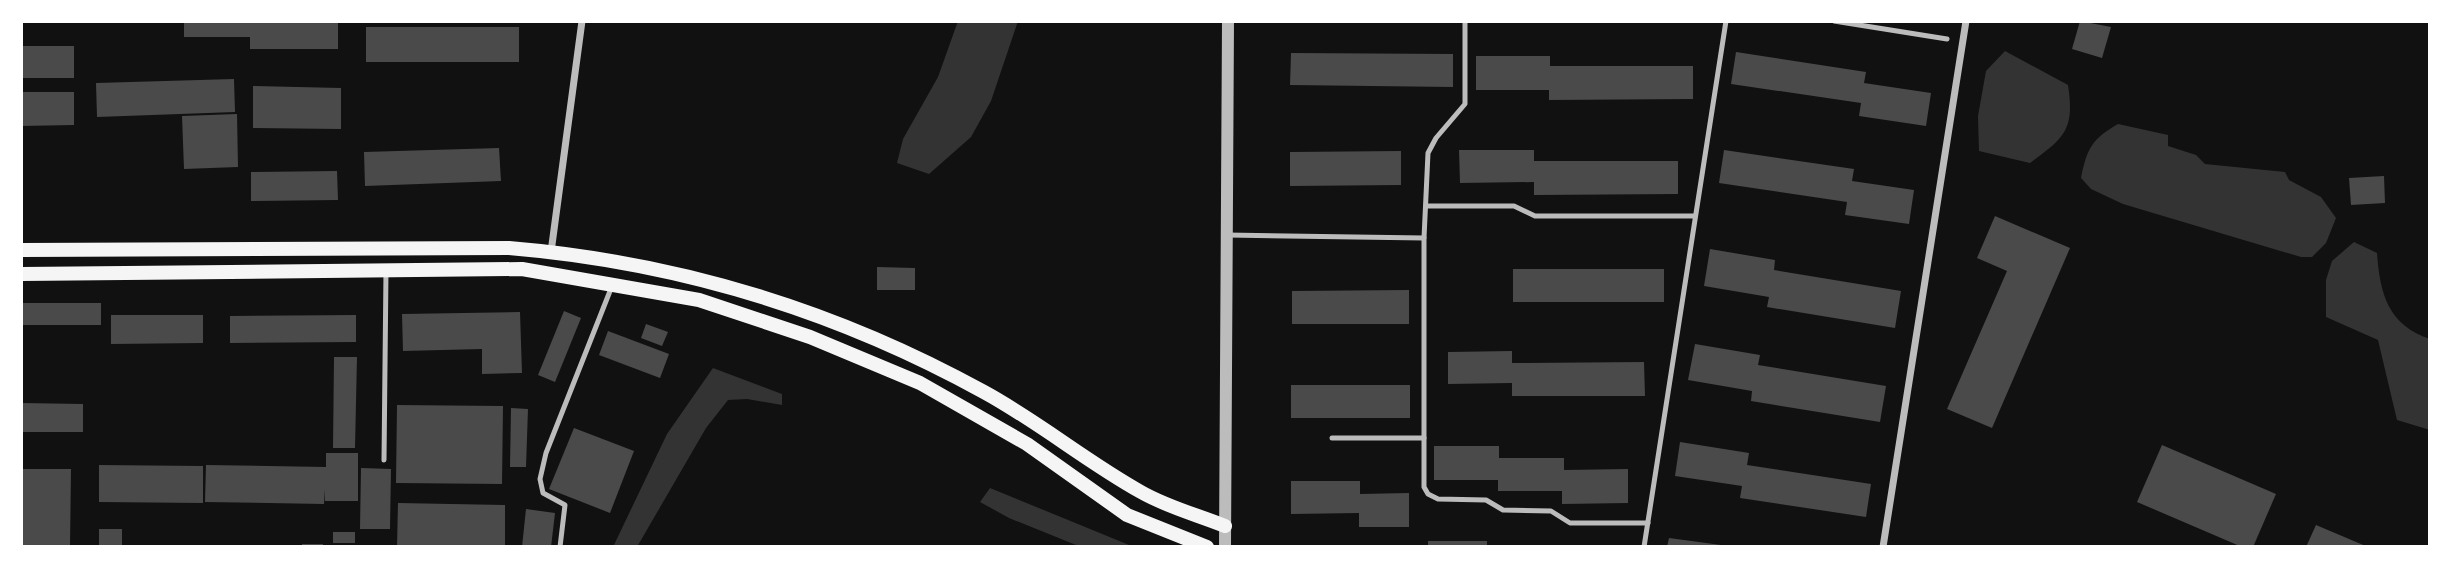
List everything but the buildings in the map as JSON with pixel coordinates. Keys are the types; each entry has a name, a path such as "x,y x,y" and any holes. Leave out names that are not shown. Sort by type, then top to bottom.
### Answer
{"main road":[{"path":"21,250 509,248 551,252 688,275 819,315 984,392 1142,493 1225,526"},
{"path":"21,274 522,269 699,300 868,359 920,383 1003,430 1127,515 1207,547"}],"street":[{"path":"551,252 582,21"},
{"path":"1225,547 1228,21"},
{"path":"1883,547 1966,21"}],"lane":[{"path":"1465,21 1465,104 1436,138 1428,153 1424,238 1424,487 1428,494 1438,499 1486,500 1503,510 1552,511 1570,523 1648,523"},
{"path":"1644,547 1726,21"},
{"path":"1834,21 1947,39"},
{"path":"1426,206 1514,206 1535,216 1695,216"},
{"path":"1227,235 1424,238"},
{"path":"384,460 386,270"},
{"path":"560,547 565,505 543,493 540,479 613,283"},
{"path":"1332,438 1424,438"}],"shaded area":[{"path":"958,21 1018,21 991,101 971,137 929,174 897,163 903,139 938,77"},
{"path":"2005,51 2068,85 2070,113 2064,132 2051,147 2030,163 1979,151 1978,116 1986,71"},
{"path":"2118,124 2168,135 2168,146 2196,155 2205,164 2285,172 2289,180 2321,197 2336,218 2326,243 2312,257 2301,257 2123,204 2091,189 2081,178 2088,152 2096,140"},
{"path":"2354,242 2377,253 2384,295 2396,316 2404,325 2430,339 2430,430 2397,420 2378,340 2326,317 2326,280 2332,261"},
{"path":"713,368 782,394 782,405 747,399 728,400 706,428 637,547 613,547 667,434"},
{"path":"990,488 1134,547 1081,547 1009,518 980,502"}]}
